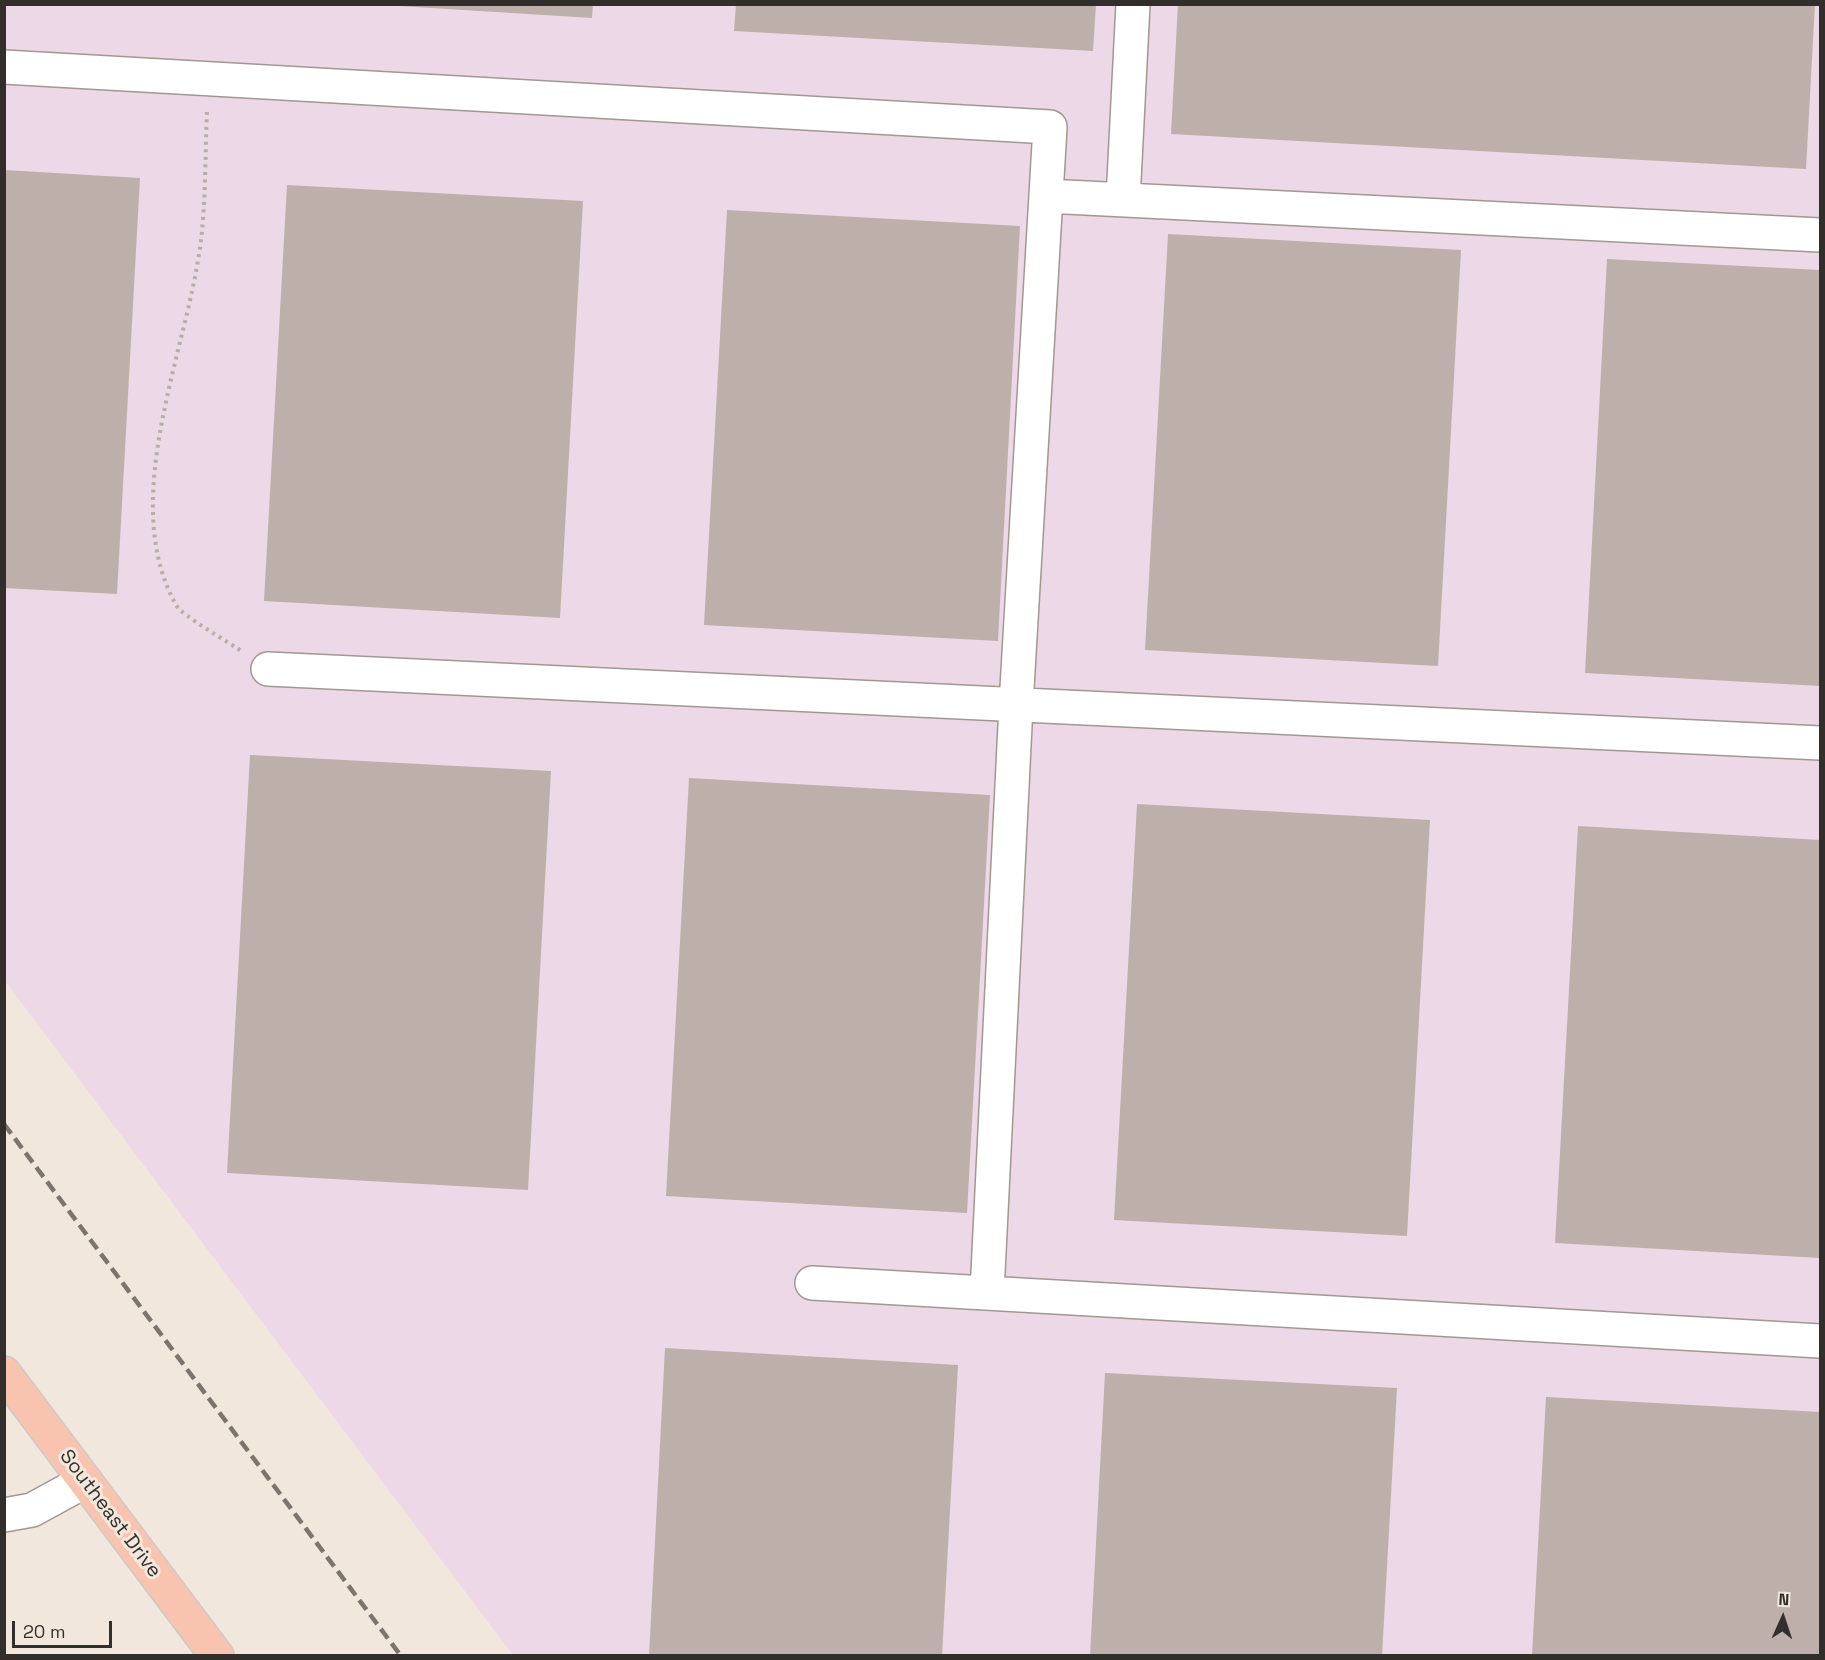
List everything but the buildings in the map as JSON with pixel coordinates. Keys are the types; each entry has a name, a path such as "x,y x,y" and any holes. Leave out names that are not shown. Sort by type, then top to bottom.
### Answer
{"main road":[{"name":"Southeast Drive","path":"4,1372 217,1656"}],"street":[{"path":"1123,200 1133,4"},
{"path":"4,67 1050,127 1016,705 987,1293"},
{"path":"1046,196 1821,235"},
{"path":"268,669 1821,743"},
{"path":"812,1283 1821,1341"},
{"path":"4,1515 32,1510 85,1481"}],"path":[{"path":"208,78 201,240 166,403 153,482 158,560 176,608 268,669"}],"shaded area":[{"path":"5,5 1820,5 1820,1655 513,1655 5,981"}],"railway":[{"path":"4,1124 401,1656"}]}
